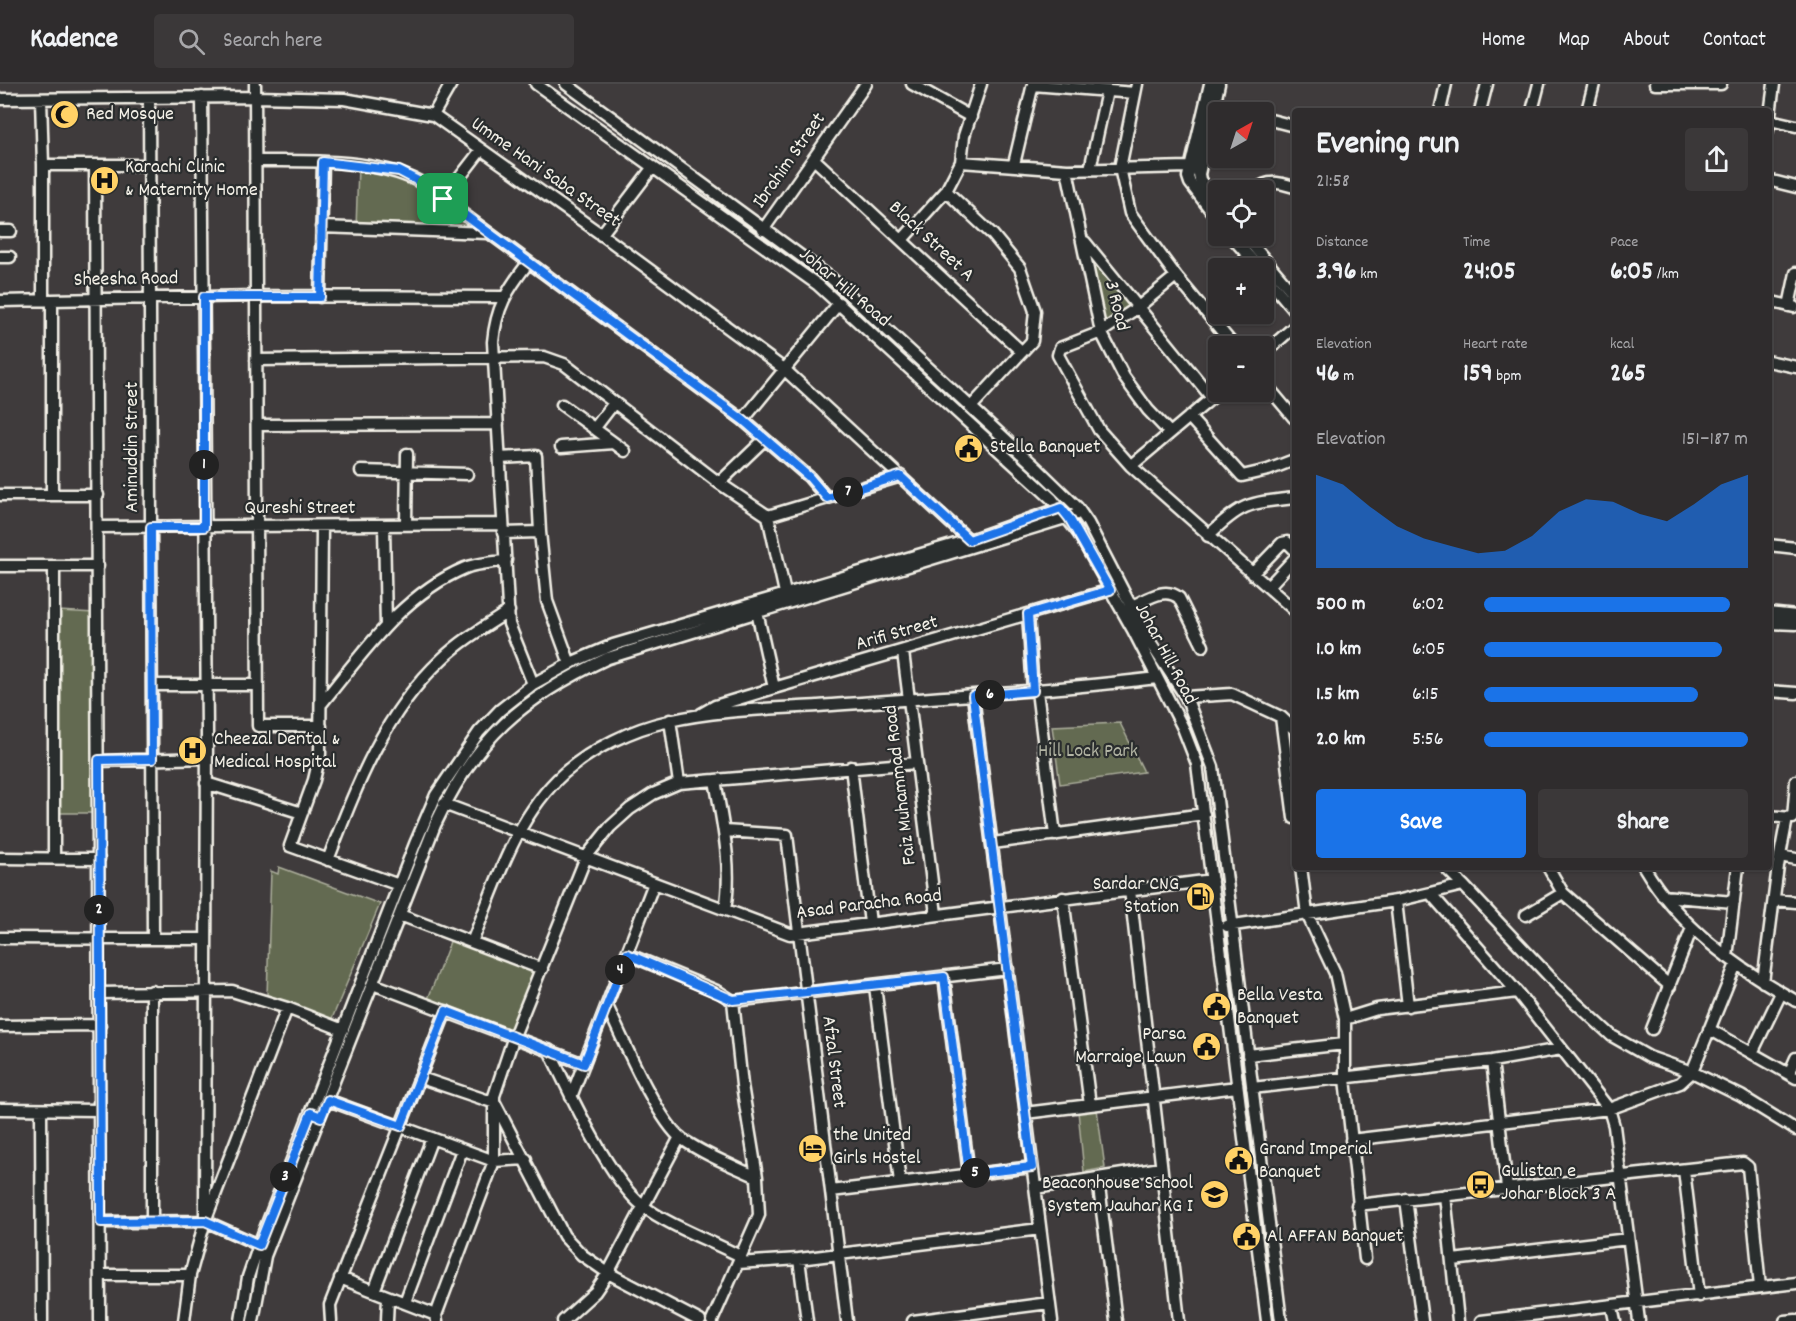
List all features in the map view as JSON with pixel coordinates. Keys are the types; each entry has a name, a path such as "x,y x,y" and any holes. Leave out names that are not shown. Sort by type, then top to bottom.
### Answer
{"street":[{"path":"255,84 258,726 321,726"},
{"path":"433,115 451,84"},
{"name":"Johar Hill Road","path":"536,84 786,261 839,303 1061,508 1145,643 1186,697 1213,767 1281,1321"},
{"name":"Johar Hill Road","path":"566,84 831,278 1017,450 1080,512 1132,606 1158,678 1192,748 1204,814 1267,1321"},
{"name":"Ibrahim Street","path":"764,230 866,84"},
{"path":"912,84 971,117"},
{"path":"902,240 946,191 961,162 964,136 981,84"},
{"path":"1208,207 1190,183 1189,167 1210,84"},
{"path":"1215,102 1219,84"},
{"path":"1441,108 1446,84"},
{"path":"1481,108 1487,84"},
{"path":"1533,108 1539,84"},
{"path":"1588,108 1594,84"},
{"path":"1655,84 1721,84"},
{"path":"1771,108 1774,84"},
{"path":"1014,164 1033,85 1107,91 1136,89 1120,168 1130,213 1176,276 1226,336"},
{"path":"1090,169 1107,91"},
{"name":"Umme Hani Saba Street","path":"0,99 255,97 344,99 433,115 784,369 969,540"},
{"name":"Aminuddin Street","path":"149,98 153,939"},
{"path":"202,98 207,758 205,1221"},
{"path":"41,99 52,495"},
{"path":"1274,121 1292,125"},
{"path":"1772,125 1796,126"},
{"path":"1208,133 1199,174 1200,180 1208,191"},
{"path":"443,199 481,150"},
{"name":"Black Street A","path":"814,159 1022,352"},
{"path":"255,161 323,162 399,171 420,182 743,420 809,477 827,498"},
{"path":"320,297 323,162"},
{"path":"961,162 1014,164 1067,170 1189,167"},
{"path":"43,165 149,165"},
{"path":"95,165 101,1222 99,1321"},
{"path":"601,235 653,167"},
{"name":"3 Road","path":"1067,170 1101,332 1124,377 1148,410 1170,433"},
{"path":"1772,181 1796,187"},
{"path":"1274,182 1292,186"},
{"path":"946,191 993,235 1020,268 1035,311 1032,341 971,407"},
{"path":"321,227 488,233"},
{"path":"1083,240 1137,308 1208,387"},
{"path":"1240,246 1250,258"},
{"path":"1253,246 1292,292"},
{"path":"528,263 504,297 495,318 495,360 509,624 533,684"},
{"path":"1772,302 1793,307 1796,274"},
{"path":"1176,276 1137,308 1101,332 1060,348 1058,355 1099,430 1131,466 1292,608"},
{"path":"1274,286 1292,308"},
{"name":"Sheesha Road","path":"0,301 256,296 504,297"},
{"path":"743,420 839,303"},
{"path":"850,313 859,303"},
{"path":"1274,344 1292,329"},
{"path":"256,360 495,360 544,357 564,364 719,483 768,516 785,593"},
{"path":"1772,362 1796,367"},
{"path":"1274,394 1292,416"},
{"path":"1131,466 1208,401"},
{"path":"594,429 614,403"},
{"path":"562,405 625,451"},
{"path":"1189,417 1242,476 1268,470 1292,461"},
{"path":"257,425 498,424"},
{"path":"719,483 765,439"},
{"path":"561,447 614,444"},
{"path":"1008,459 1017,450"},
{"path":"406,524 407,454"},
{"path":"500,458 536,456 547,601 570,664"},
{"path":"361,471 467,474"},
{"path":"768,516 900,476"},
{"path":"0,495 98,495"},
{"path":"1208,536 1232,513 1252,503 1292,498"},
{"path":"241,1321 248,1277 259,1245 316,1115 328,1100 373,984 381,946 399,885 436,795 457,761 500,710 533,684 613,645 969,540 1061,508"},
{"path":"253,1321 265,1256 316,1115 343,1030 381,946 400,915 444,804 470,761 498,728 545,692 608,658 1069,518 1080,512"},
{"name":"Qureshi Street","path":"98,527 322,527 406,524 540,532"},
{"path":"384,526 386,626"},
{"path":"322,527 321,726 316,771 290,846 399,885"},
{"path":"1252,574 1282,543 1287,542 1292,547"},
{"path":"1772,545 1796,548"},
{"path":"322,703 386,626 409,603 438,582 467,567 506,560"},
{"path":"1268,587 1292,561"},
{"path":"0,566 98,566"},
{"path":"54,566 54,859"},
{"name":"Arifi Street","path":"695,717 715,706 1110,590"},
{"path":"1132,606 1166,591 1173,593 1179,598 1203,646"},
{"path":"327,860 359,777 381,736 406,700 441,660 472,634 509,611"},
{"path":"757,612 774,688"},
{"path":"1028,614 1035,691 1055,835"},
{"path":"1772,614 1792,620"},
{"path":"1772,622 1792,620"},
{"name":"Faiz Muhammad Road","path":"903,652 936,914"},
{"path":"471,942 517,834 549,788 566,772 600,748 637,730 670,720 695,717 1035,691 1158,678"},
{"path":"152,685 258,685"},
{"path":"1772,691 1796,693"},
{"path":"1186,697 1232,694 1281,717 1292,727"},
{"path":"973,696 1052,1321"},
{"path":"1281,717 1292,802"},
{"path":"670,720 679,783"},
{"path":"99,760 207,758"},
{"path":"340,1278 405,1302 436,1318 494,1161 494,1096 514,1036 586,857 610,827 630,809 652,794 679,783 916,763"},
{"path":"851,767 870,923"},
{"path":"715,780 724,831 729,892 725,909"},
{"path":"1763,982 1774,900 1775,863 1792,818 1796,782"},
{"path":"206,783 302,813"},
{"name":"Asad Paracha Road","path":"444,804 517,834 586,857 790,934 1212,880"},
{"path":"993,843 1204,814"},
{"path":"1772,816 1792,818"},
{"name":"Afzal Street","path":"724,831 787,836 847,1321"},
{"path":"0,858 99,859"},
{"path":"1775,863 1796,859"},
{"path":"1301,870 1307,914 1335,973 1345,1018 1345,1078 1357,1205 1365,1259"},
{"path":"1448,870 1563,991 1612,1036 1649,1057 1692,1072 1741,1096 1796,1130"},
{"path":"1550,870 1563,893 1670,986"},
{"path":"1646,870 1663,896 1692,928 1763,982 1796,1001"},
{"path":"1351,1140 1609,1110 1680,1083 1692,1072 1732,960 1738,870"},
{"path":"571,1097 654,883"},
{"path":"1218,927 1396,901 1463,885"},
{"path":"1130,890 1179,1321"},
{"path":"1430,893 1517,992 1609,1110 1614,1126 1639,1321"},
{"path":"1526,915 1563,893"},
{"path":"1663,896 1734,902"},
{"path":"1063,898 1090,1105"},
{"path":"1774,900 1796,902"},
{"path":"1396,901 1408,1006"},
{"path":"400,915 542,969"},
{"path":"1652,1029 1692,928"},
{"path":"0,938 206,939"},
{"path":"627,954 733,1000 806,994 1008,969"},
{"path":"944,977 969,1174"},
{"path":"373,984 584,1064"},
{"path":"875,986 900,1182"},
{"path":"99,993 232,991 287,1008 343,1030"},
{"path":"152,992 152,1222"},
{"path":"1345,1018 1377,1009 1517,992"},
{"path":"1752,1053 1781,993"},
{"path":"712,1321 759,1215 757,1177 742,1085 733,1000"},
{"path":"607,1006 664,1118 680,1137 711,1156 757,1177"},
{"path":"184,1321 190,1275 205,1221 287,1008"},
{"path":"331,1321 330,1305 340,1278 446,1011"},
{"path":"0,1026 100,1025"},
{"path":"1709,1029 1792,1076 1796,1058"},
{"path":"1248,1055 1344,1044"},
{"path":"1252,1088 1492,1061 1561,1049"},
{"path":"549,1050 571,1097 627,1191 644,1207 739,1259 799,1259 1040,1229"},
{"path":"1492,1061 1507,1188"},
{"path":"421,1078 495,1103 564,1236 582,1255 608,1273 700,1321"},
{"path":"1025,1113 1237,1087"},
{"path":"328,1100 494,1161 526,1159"},
{"path":"0,1109 100,1110"},
{"path":"41,1110 42,1321"},
{"path":"563,1321 595,1292 608,1273 680,1137"},
{"path":"374,1291 432,1138"},
{"path":"405,1302 462,1150"},
{"path":"1357,1205 1743,1163 1748,1167 1761,1287"},
{"path":"831,1191 1032,1167"},
{"path":"1035,1188 1161,1168"},
{"path":"1684,1170 1700,1296"},
{"path":"1098,1179 1116,1321"},
{"path":"1445,1195 1454,1260 1458,1321"},
{"path":"1406,1199 1422,1321"},
{"path":"101,1222 205,1221 259,1245"},
{"path":"1454,1260 1628,1239"},
{"path":"799,1259 807,1321"},
{"path":"100,1275 190,1275"},
{"path":"1481,1321 1508,1320 1796,1284"},
{"path":"387,1321 388,1297"},
{"path":"913,1321 1049,1303"},
{"path":"1612,1307 1615,1321"},
{"path":"1785,1321 1796,1320"}],"green space":[{"path":"358,166 399,171 488,233 356,229"},
{"path":"1083,240 1137,308 1101,332"},
{"path":"58,611 95,613 92,813 58,813"},
{"name":"Hill Lock Park","path":"1120,723 1144,772 1060,784 1052,726"},
{"path":"279,867 380,904 331,1021 267,996 271,871 278,874"},
{"path":"451,939 535,971 512,1031 428,999"},
{"path":"1097,1109 1105,1168 1084,1172 1078,1111"}],"place":[{"name":"Red Mosque","path":"65,115"},
{"name":"Karachi Clinic & Maternity Home","path":"104,180"},
{"name":"Stella Banquet","path":"969,448"},
{"name":"Cheezal Dental & Medical Hospital","path":"193,751"},
{"name":"Sardar CNG Station","path":"1200,896"},
{"name":"Bella Vesta Banquet","path":"1216,1007"},
{"name":"Parsa Marraige Lawn","path":"1207,1046"},
{"name":"the United Girls Hostel","path":"812,1148"},
{"name":"Grand Imperial Banquet","path":"1238,1161"},
{"name":"Gulistan e Johar Block 3 A","path":"1480,1184"},
{"name":"Beaconhouse School System Jauhar KG I","path":"1214,1195"},
{"name":"Al AFFAN Banquet","path":"1246,1237"}],"route":[{"path":"323,162 399,171 420,182 443,199 743,420 809,477 827,498 900,476 969,540 1061,508 1079,534 1110,590 1028,614 1033,691 973,696 1032,1167 969,1174 944,977 806,994 733,1000 627,954 584,1064 446,1011 401,1126 328,1100 321,1117 311,1113 259,1245 205,1221 101,1222 99,760 152,759 151,527 204,527 204,297 320,297 323,162"}]}
